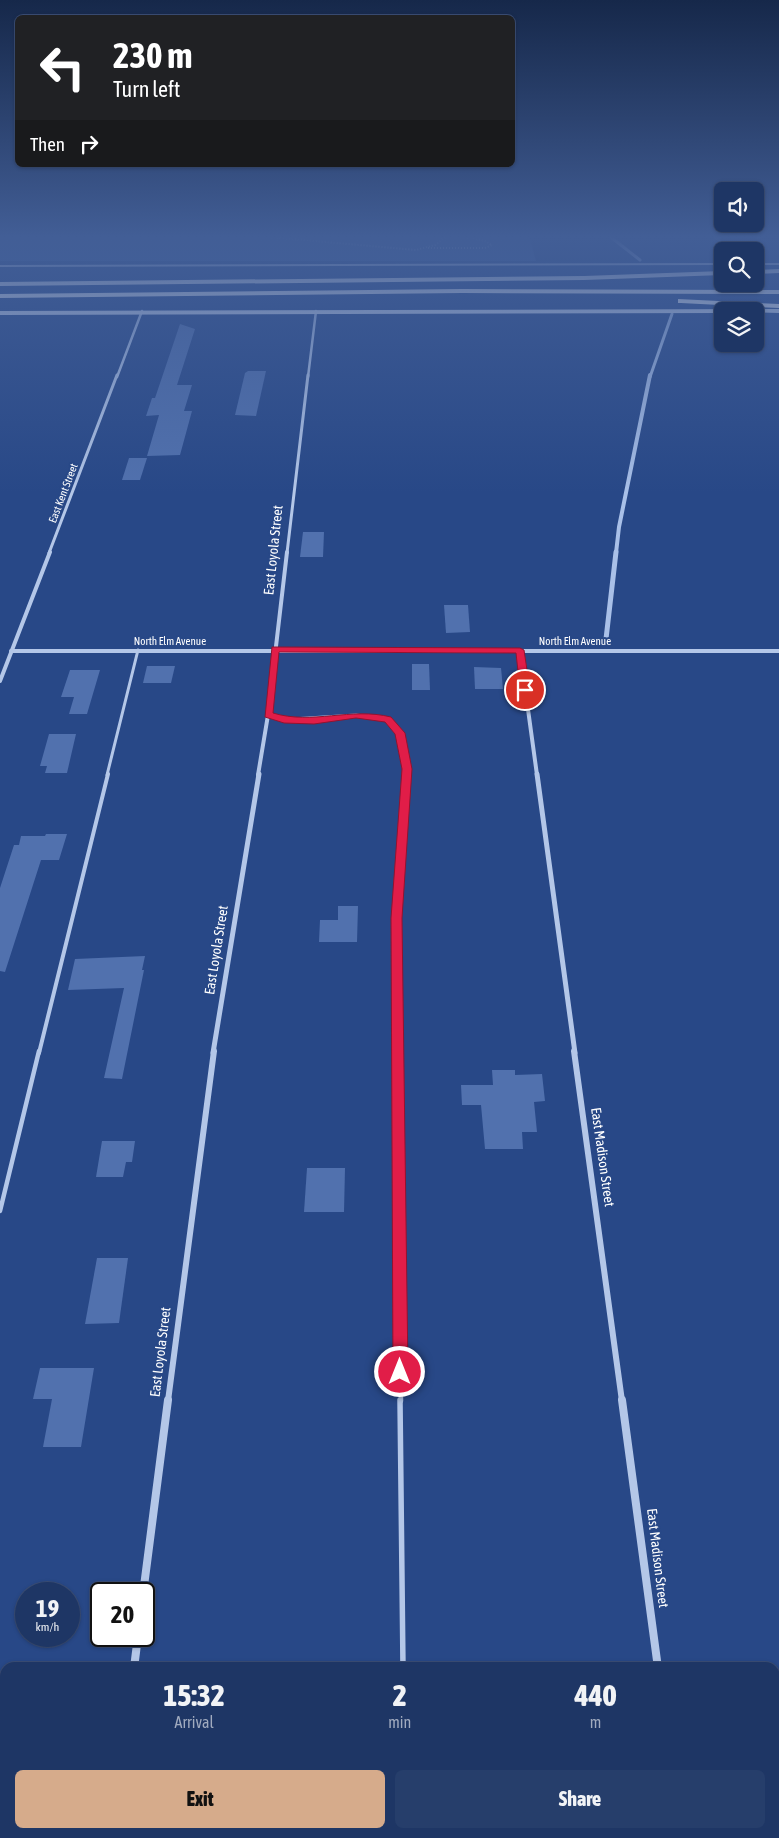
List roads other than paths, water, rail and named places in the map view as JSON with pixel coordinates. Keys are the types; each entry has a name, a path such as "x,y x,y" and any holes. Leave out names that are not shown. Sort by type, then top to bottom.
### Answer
{"street":[{"name":"East Kent Street","path":"0,681 138,321"},
{"name":"East Loyola Street","path":"146,1582 206,1099 268,715 315,321"},
{"name":"North Elm Avenue","path":"11,651 275,649 779,651"},
{"name":"East Madison Street","path":"520,650 657,1662"},
{"path":"135,1662 137,1647"}],"lane":[{"path":"0,1211 138,650"},
{"path":"268,715 284,720 314,720 356,715 388,719 400,733 407,769 396,918 403,1662"}],"waterway":[{"path":"650,377 670,321"},
{"path":"616,553 619,527 650,375"},
{"path":"606,639 616,552"}]}
